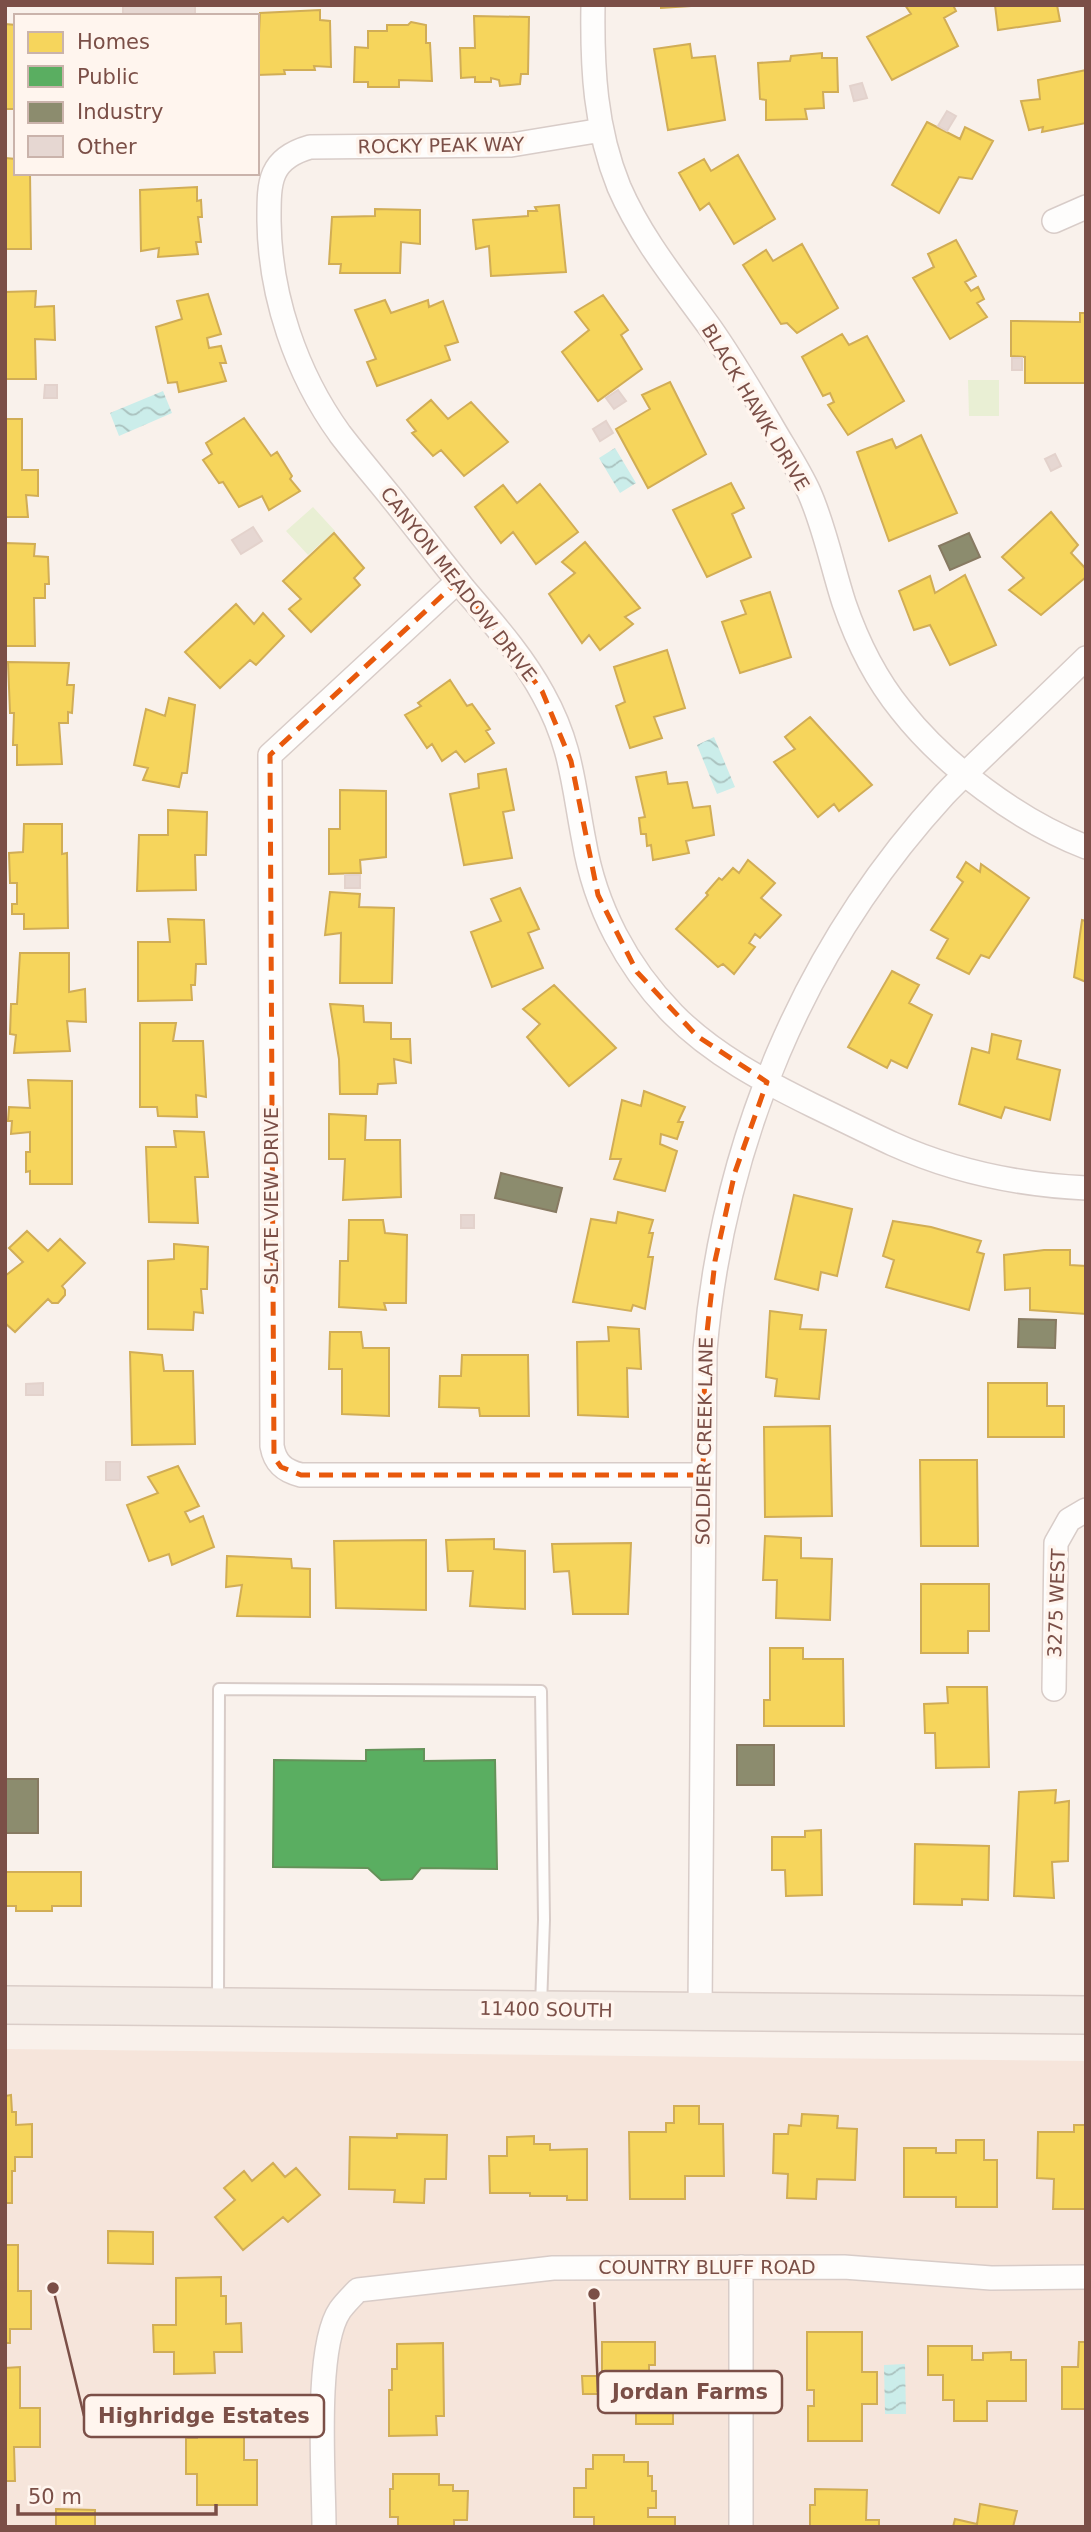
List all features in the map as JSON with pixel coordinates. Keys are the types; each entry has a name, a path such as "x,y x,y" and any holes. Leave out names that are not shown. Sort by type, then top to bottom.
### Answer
{"main road":[{"name":"11400 SOUTH","path":"5,2005 1086,2015"}],"street":[{"name":"BLACK HAWK DRIVE","path":"593,5 593,68 601,130 619,186 638,225 738,370 808,491 821,522 843,601 866,657 882,684 926,740 964,774 1044,828 1086,847"},
{"name":"ROCKY PEAK WAY","path":"282,160 310,147 512,145 601,130"},
{"name":"CANYON MEADOW DRIVE","path":"282,160 270,186 270,238 280,302 301,366 339,432 528,669 554,713 570,761 589,868 598,895 637,972 675,1016 697,1036 767,1082 896,1146 932,1159 1005,1178 1086,1188"},
{"path":"1054,221 1086,207"},
{"name":"SLATE VIEW DRIVE","path":"458,581 270,755 274,1457 290,1473 301,1475 703,1475"},
{"name":"SOLDIER CREEK LANE","path":"700,2011 705,1350 715,1261 735,1172 767,1082 815,976 859,902 900,847 964,774 1086,658"},
{"name":"3275 WEST","path":"1054,1689 1054,1555 1056,1543 1077,1515"},
{"path":"741,2267 741,2527"},
{"name":"COUNTRY BLUFF ROAD","path":"324,2527 324,2374 330,2333 339,2311 358,2290 553,2268 844,2267 991,2278 1086,2277"}],"lane":[{"path":"219,2007 219,1689 541,1691 544,1920 541,2008"}],"highlighted area":[{"path":"458,581 542,691 571,761 598,895 637,972 697,1036 767,1082 735,1172 715,1261 705,1350 703,1475 301,1475 281,1467 274,1457 270,755"}],"shaded area":[{"path":"5,2049 1086,2061 1086,2527 5,2527"}],"green space":[{"path":"968,380 999,380 999,416 969,416"},
{"path":"313,507 335,531 308,555 286,531"}],"water":[{"path":"163,391 172,413 119,436 110,413"},
{"path":"615,448 636,483 620,493 599,458"},
{"path":"714,737 735,787 717,794 697,745"},
{"path":"905,2364 906,2414 885,2414 884,2365"}],"building: Homes":[{"path":"661,5 707,5 661,8"},
{"path":"905,5 953,5 956,11 944,18 958,46 892,80 867,37 911,14"},
{"path":"995,5 1057,5 1060,21 998,30"},
{"path":"320,10 320,20 330,21 331,67 314,66 315,70 284,70 285,74 259,75 260,13"},
{"path":"474,16 529,17 528,74 521,74 520,84 500,86 499,80 491,78 491,82 475,82 475,77 461,78 460,48 475,48"},
{"path":"411,22 426,25 432,81 399,80 399,87 368,87 368,82 354,82 355,47 368,48 368,31 387,31 387,25 408,25"},
{"path":"5,24 14,25 14,109 5,109"},
{"path":"690,44 692,58 715,56 725,120 668,130 654,49"},
{"path":"822,53 822,58 837,58 838,92 823,92 824,108 805,109 807,119 766,120 766,100 760,99 758,63 790,61 791,56"},
{"path":"1086,70 1086,123 1042,132 1043,127 1029,130 1021,101 1040,99 1038,80"},
{"path":"927,122 960,139 965,127 993,141 972,179 959,177 939,213 892,185"},
{"path":"738,155 775,219 734,244 709,203 700,210 679,173 704,159 711,171"},
{"path":"5,158 14,159 14,175 30,175 31,249 5,249"},
{"path":"197,187 197,201 201,200 202,217 198,217 201,242 196,242 198,254 158,257 159,248 141,251 140,190"},
{"path":"559,205 566,272 491,276 489,246 476,249 473,220 528,216 528,211 537,211 535,207"},
{"path":"375,209 420,210 420,244 401,242 400,273 340,273 341,264 329,264 332,217 375,216"},
{"path":"956,240 976,276 965,282 971,291 978,287 984,299 977,303 987,317 950,339 913,278 934,267 928,254"},
{"path":"802,244 838,308 797,333 787,323 781,324 743,265 766,250 773,261"},
{"path":"36,291 35,307 54,306 55,340 35,339 36,379 5,379 5,292"},
{"path":"208,294 221,334 207,338 209,348 221,346 226,363 220,363 226,381 179,392 177,382 168,383 156,327 182,319 177,301"},
{"path":"603,295 628,330 621,335 642,369 598,401 562,352 589,330 575,312"},
{"path":"385,300 391,313 428,300 429,307 443,301 458,342 445,346 450,360 377,386 367,362 376,359 355,310"},
{"path":"1080,313 1086,313 1086,383 1025,383 1025,357 1011,356 1011,321 1080,322"},
{"path":"842,334 849,345 867,336 904,401 848,435 828,405 834,402 830,393 823,396 802,357"},
{"path":"670,382 706,454 648,488 616,429 650,409 642,395"},
{"path":"431,400 448,419 471,402 508,442 464,476 441,450 433,456 412,433 416,431 407,420"},
{"path":"244,418 271,456 277,452 292,476 290,479 300,491 269,510 262,496 239,507 223,482 219,483 203,460 212,454 206,443"},
{"path":"5,419 22,419 22,470 38,470 38,496 26,495 28,517 5,517"},
{"path":"921,435 957,513 889,541 857,452 892,439 896,448"},
{"path":"731,483 744,508 732,514 751,557 707,577 673,510"},
{"path":"540,484 578,532 536,564 513,532 501,543 475,507 503,485 517,503"},
{"path":"1051,512 1078,545 1071,553 1086,569 1086,577 1041,615 1009,590 1024,578 1002,557"},
{"path":"334,533 364,568 354,578 360,585 311,632 289,609 301,599 283,581"},
{"path":"585,542 640,608 625,617 633,624 600,650 589,635 582,643 549,594 575,573 562,562"},
{"path":"5,543 35,544 34,556 48,557 49,584 45,584 45,598 34,598 35,646 5,646"},
{"path":"965,575 996,645 950,665 930,625 914,630 899,591 930,576 935,593"},
{"path":"770,592 791,657 740,673 722,622 746,614 741,601"},
{"path":"236,604 254,624 263,613 284,636 256,665 250,660 220,688 185,652"},
{"path":"667,650 685,708 654,717 662,738 630,748 616,706 625,702 614,667"},
{"path":"8,662 69,663 67,685 74,685 72,713 68,712 68,723 59,723 62,764 17,765 17,745 13,745 14,713 10,713"},
{"path":"450,680 467,706 472,704 490,729 486,731 494,743 465,762 456,751 442,761 432,744 427,748 405,715 421,706 418,703"},
{"path":"169,698 195,705 187,773 182,773 179,787 143,780 148,768 134,765 146,709 165,716"},
{"path":"810,717 872,785 839,811 834,804 818,817 774,762 795,749 785,737"},
{"path":"506,769 514,810 503,812 512,858 464,865 450,794 479,788 478,774"},
{"path":"666,772 668,784 687,782 693,808 710,806 714,835 686,841 689,853 653,860 651,845 647,846 646,834 641,834 639,818 645,817 636,777"},
{"path":"340,790 386,791 386,857 360,860 361,873 329,874 329,829 340,829"},
{"path":"168,810 207,812 206,855 195,855 196,890 137,891 139,835 168,835"},
{"path":"24,824 62,824 62,854 67,853 68,928 24,929 24,914 12,914 12,904 17,904 17,883 10,883 9,853 23,852"},
{"path":"748,860 775,883 761,898 781,915 760,938 755,934 749,943 755,947 734,974 723,964 718,967 676,929 708,895 706,893 719,878 722,880 733,868 739,873"},
{"path":"966,862 980,872 981,864 1029,898 989,958 981,955 969,974 937,958 948,939 931,930 963,882 957,877"},
{"path":"520,888 539,929 528,933 543,968 492,987 471,932 501,921 491,899"},
{"path":"330,892 360,894 359,907 394,908 392,983 340,983 341,933 325,935"},
{"path":"168,919 204,920 206,964 196,964 195,985 191,985 192,1000 138,1001 138,942 170,942"},
{"path":"1082,920 1086,921 1086,982 1074,977"},
{"path":"20,953 69,953 69,992 85,989 86,1022 67,1021 70,1051 14,1053 16,1035 10,1034 11,1004 17,1004"},
{"path":"892,971 919,985 909,1003 932,1015 907,1068 891,1060 887,1068 848,1047"},
{"path":"554,985 616,1048 569,1086 527,1037 540,1024 523,1009"},
{"path":"330,1004 363,1006 364,1022 391,1023 391,1039 410,1039 411,1063 394,1059 396,1083 378,1084 377,1094 340,1094 339,1059"},
{"path":"140,1023 176,1023 173,1041 203,1041 206,1097 196,1095 197,1117 158,1116 157,1107 140,1107"},
{"path":"992,1034 1021,1041 1017,1059 1060,1070 1050,1120 1005,1107 1001,1118 959,1104 972,1048 989,1053"},
{"path":"28,1080 72,1081 72,1184 30,1184 30,1171 26,1172 26,1152 30,1152 30,1132 11,1134 12,1121 8,1121 9,1107 30,1108"},
{"path":"644,1091 685,1107 678,1122 683,1122 677,1139 661,1134 660,1144 677,1151 665,1191 614,1179 621,1159 610,1159 622,1100 641,1106"},
{"path":"329,1114 366,1116 365,1140 400,1140 401,1197 343,1200 345,1159 329,1159"},
{"path":"174,1131 204,1132 208,1177 195,1177 198,1223 149,1222 146,1147 176,1147"},
{"path":"794,1195 852,1209 837,1276 821,1272 818,1290 775,1279"},
{"path":"618,1212 653,1220 649,1233 653,1233 648,1257 653,1257 645,1309 633,1305 631,1311 573,1302 591,1219 616,1223"},
{"path":"349,1220 383,1220 385,1233 407,1235 406,1303 384,1303 386,1310 339,1307 340,1261 348,1261"},
{"path":"893,1221 931,1227 981,1241 977,1252 984,1254 969,1310 886,1287 894,1260 883,1256"},
{"path":"27,1231 48,1251 60,1239 85,1263 62,1286 65,1295 58,1303 52,1303 48,1299 15,1332 5,1323 5,1276 23,1262 9,1248"},
{"path":"174,1244 208,1247 207,1289 201,1289 203,1313 194,1312 193,1330 148,1329 148,1261 174,1259"},
{"path":"1070,1250 1070,1265 1086,1266 1086,1314 1030,1310 1030,1288 1005,1290 1004,1255"},
{"path":"770,1311 802,1315 800,1329 826,1330 819,1399 775,1396 777,1379 766,1377"},
{"path":"608,1327 639,1329 641,1369 627,1368 628,1417 578,1415 577,1342 609,1341"},
{"path":"330,1332 361,1332 363,1348 389,1348 389,1416 342,1414 342,1369 329,1369"},
{"path":"130,1352 162,1355 164,1371 193,1371 195,1444 132,1445"},
{"path":"462,1355 528,1355 529,1416 480,1416 479,1408 439,1407 440,1376 461,1376"},
{"path":"988,1383 1047,1383 1047,1406 1064,1406 1064,1437 988,1437"},
{"path":"830,1426 832,1516 765,1517 764,1427"},
{"path":"920,1460 977,1460 978,1546 921,1546"},
{"path":"178,1466 199,1506 185,1512 190,1522 203,1516 214,1547 172,1565 169,1554 149,1561 127,1505 158,1493 148,1477"},
{"path":"765,1536 801,1538 801,1558 832,1559 830,1620 776,1618 777,1580 763,1580"},
{"path":"494,1539 494,1549 525,1551 525,1609 470,1606 473,1571 448,1571 446,1540"},
{"path":"426,1540 426,1610 336,1608 334,1541"},
{"path":"631,1543 628,1614 573,1614 569,1571 554,1572 552,1544"},
{"path":"227,1556 291,1559 292,1568 310,1569 310,1617 237,1616 242,1585 226,1587"},
{"path":"921,1584 989,1584 989,1631 968,1631 968,1653 921,1653"},
{"path":"770,1648 803,1648 803,1659 843,1659 844,1726 764,1726 764,1700 770,1700"},
{"path":"947,1687 987,1687 989,1767 936,1768 935,1733 925,1733 924,1704 948,1703"},
{"path":"1056,1790 1055,1803 1069,1801 1068,1861 1052,1862 1054,1898 1014,1896 1019,1792"},
{"path":"821,1830 822,1895 786,1896 785,1870 772,1870 772,1837 805,1837 805,1831"},
{"path":"915,1844 989,1846 988,1900 962,1899 962,1905 914,1904"},
{"path":"5,1872 81,1872 81,1906 52,1906 52,1911 16,1911 16,1906 5,1906"},
{"path":"11,2095 12,2112 16,2112 16,2125 32,2124 32,2157 15,2157 12,2203 5,2203 5,2096"},
{"path":"674,2106 699,2106 699,2124 723,2124 724,2176 685,2176 685,2199 630,2199 629,2132 666,2132 666,2123 674,2123"},
{"path":"802,2114 838,2116 837,2128 857,2129 855,2180 817,2179 816,2199 787,2198 788,2174 773,2173 774,2134 788,2134 789,2125 801,2126"},
{"path":"1074,2125 1086,2125 1086,2209 1053,2209 1054,2179 1037,2178 1038,2132 1074,2132"},
{"path":"397,2134 447,2135 446,2179 425,2179 424,2203 394,2202 395,2190 349,2189 350,2137 397,2138"},
{"path":"534,2136 534,2144 550,2144 550,2150 587,2149 587,2200 567,2200 567,2196 530,2196 530,2193 490,2193 489,2156 507,2156 507,2137"},
{"path":"956,2140 984,2140 984,2160 997,2160 997,2207 956,2207 956,2197 904,2197 904,2148 936,2148 936,2153 956,2153"},
{"path":"273,2163 285,2177 296,2168 320,2195 288,2222 283,2217 243,2250 215,2217 235,2200 224,2188 244,2171 252,2181"},
{"path":"108,2231 153,2232 153,2264 108,2263"},
{"path":"5,2245 18,2245 18,2291 31,2291 31,2329 10,2329 10,2343 5,2343"},
{"path":"221,2277 221,2296 226,2296 226,2324 241,2323 242,2352 214,2352 215,2373 174,2374 174,2352 154,2352 153,2325 176,2325 176,2278"},
{"path":"807,2332 862,2332 862,2372 877,2372 877,2404 862,2404 862,2441 808,2441 808,2406 814,2406 814,2390 807,2390"},
{"path":"602,2342 655,2342 655,2365 649,2365 649,2381 673,2381 673,2424 636,2424 636,2410 600,2410 600,2394 583,2394 582,2376 602,2376"},
{"path":"1079,2342 1086,2342 1086,2409 1062,2409 1062,2367 1078,2367"},
{"path":"443,2343 444,2416 436,2416 437,2435 389,2436 389,2390 392,2390 392,2369 397,2369 397,2344"},
{"path":"928,2346 972,2346 972,2360 983,2360 983,2353 1011,2352 1011,2360 1026,2360 1026,2401 987,2401 987,2421 954,2421 954,2400 943,2400 943,2375 928,2375"},
{"path":"20,2367 20,2408 40,2408 40,2447 14,2447 15,2481 5,2481 5,2368"},
{"path":"197,2409 244,2409 244,2460 257,2460 257,2505 197,2505 197,2474 186,2474 186,2438 197,2438"},
{"path":"593,2455 624,2455 624,2462 648,2462 652,2491 656,2491 656,2508 648,2508 648,2517 675,2517 675,2527 594,2527 594,2517 574,2517 574,2488 586,2488 586,2469 593,2469"},
{"path":"393,2474 439,2474 439,2485 453,2485 453,2491 468,2491 467,2520 454,2520 454,2527 398,2527 398,2517 390,2517"},
{"path":"815,2489 867,2490 866,2520 879,2520 879,2527 810,2527 810,2505 815,2505"},
{"path":"980,2504 1017,2511 1013,2527 953,2527 955,2519 977,2524"},
{"path":"56,2509 95,2510 95,2527 56,2527"}],"building: Public":[{"path":"424,1749 424,1761 495,1760 497,1869 421,1868 412,1879 381,1880 368,1868 273,1867 274,1760 366,1761 366,1750"}],"building: Industry":[{"path":"969,533 980,557 950,570 939,546"},
{"path":"501,1173 562,1188 556,1212 495,1198"},
{"path":"1019,1319 1056,1320 1055,1348 1018,1347"},
{"path":"737,1745 774,1745 774,1785 737,1785"},
{"path":"5,1779 38,1779 38,1833 5,1833"}],"building: Other":[{"path":"123,5 195,5 195,14 123,14"},
{"path":"862,83 867,98 854,101 850,86"},
{"path":"947,111 956,116 947,131 938,126"},
{"path":"1012,358 1022,358 1022,370 1012,370"},
{"path":"45,385 57,385 57,398 44,398"},
{"path":"618,390 626,401 614,409 606,398"},
{"path":"606,421 613,433 600,441 593,429"},
{"path":"1055,454 1061,466 1051,471 1045,459"},
{"path":"253,527 262,541 241,554 232,540"},
{"path":"345,875 360,875 360,888 345,888"},
{"path":"461,1215 474,1215 474,1228 461,1228"},
{"path":"43,1383 43,1395 26,1395 26,1384"},
{"path":"106,1462 120,1462 120,1480 106,1480"}],"place":[{"name":"Highridge Estates","path":"53,2288"},
{"name":"Jordan Farms","path":"594,2294"}]}
